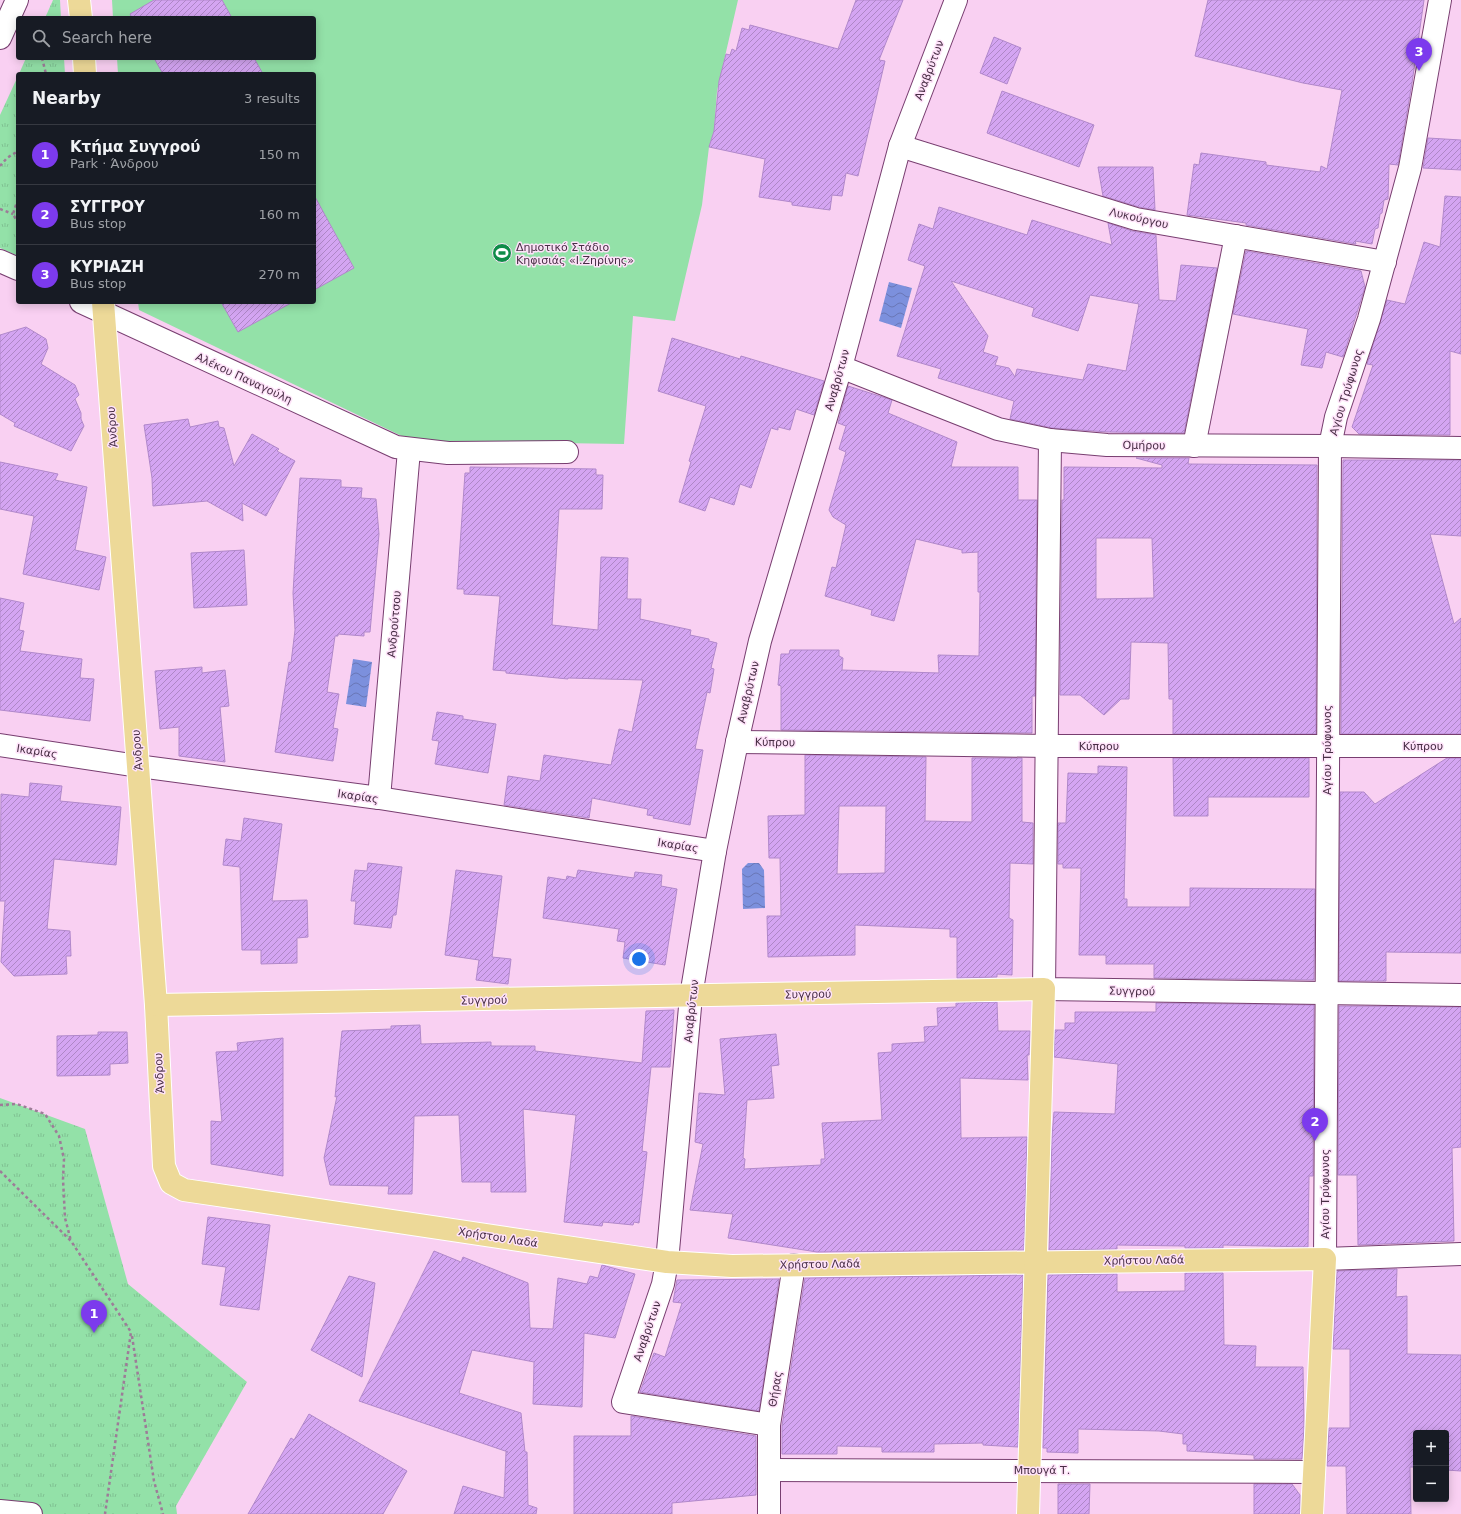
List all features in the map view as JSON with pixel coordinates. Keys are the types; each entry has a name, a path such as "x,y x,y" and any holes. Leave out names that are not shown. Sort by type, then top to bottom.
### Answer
{"main road":[{"path":"79,0 81,16"},
{"path":"84,60 85,72"},
{"name":"Άνδρου","path":"103,308 156,1005 164,1166 171,1183 184,1190"},
{"path":"1028,1514 1044,989"},
{"name":"Συγγρού","path":"156,1005 1044,989"},
{"name":"Χρήστου Λαδά","path":"184,1190 667,1262 732,1266 1325,1259"},
{"name":"Αγίου Τρύφωνος","path":"1312,1514 1325,1259"}],"street":[{"path":"0,38 17,0"},
{"name":"Αναβρύτων","path":"769,1425 623,1402 663,1284 667,1262 691,996 715,851 737,742 760,642 841,367 900,146 956,0"},
{"name":"Αγίου Τρύφωνος","path":"1325,1259 1330,446 1336,418 1369,319 1410,168 1440,0"},
{"name":"Λυκούργου","path":"900,146 1136,219 1385,262"},
{"path":"1194,446 1236,236"},
{"path":"0,261 16,268"},
{"name":"Αλέκου Παναγούλη","path":"88,304 103,308 396,447 408,450 448,453 567,452"},
{"name":"Ομήρου","path":"841,367 998,429 1050,440 1107,445 1461,448"},
{"path":"1044,989 1050,440"},
{"name":"Ανδρούτσου","path":"379,798 408,450"},
{"name":"Κύπρου","path":"737,742 1047,746 1461,746"},
{"name":"Ικαρίας","path":"0,745 138,766 379,798 715,851"},
{"name":"Συγγρού","path":"1044,989 1461,995"},
{"name":"Χρήστου Λαδά","path":"1325,1259 1461,1254"},
{"name":"Θήρας","path":"769,1514 769,1425 794,1265"},
{"name":"Μπουγά Τ.","path":"770,1470 1314,1472"},
{"path":"0,1511 31,1514"}],"path":[{"path":"42,60 46,72"},
{"path":"0,166 7,158 16,152"},
{"path":"13,214 16,204"},
{"path":"0,209 13,214 16,219"},
{"path":"0,1105 17,1104 45,1114 59,1136 64,1159 63,1179 66,1218 71,1242"},
{"path":"0,1171 71,1242 131,1332 154,1481 163,1514"},
{"path":"105,1514 131,1332"}],"green space":[{"path":"53,0 60,0 61,16 46,16"},
{"name":"Δημοτικό Στάδιο Κηφισιάς «Ι.Ζηρίνης»","path":"112,0 738,0 717,91 714,131 709,147 702,205 675,321 633,316 624,444 412,441 139,310 138,304 316,304 316,72 118,72 117,60 316,60 316,16 113,16"},
{"path":"25,60 64,60 65,72 20,72"},
{"path":"16,80 16,255 0,248 0,115"},
{"path":"0,1098 85,1129 128,1284 247,1382 176,1506 177,1514 0,1514"}],"water":[{"path":"889,282 912,288 901,328 879,321"},
{"path":"353,659 372,662 366,707 346,704"},
{"path":"748,863 759,863 764,870 765,908 743,909 742,869"}],"building":[{"path":"154,0 222,0 231,16 131,16 130,14"},
{"path":"856,0 903,0 879,60 885,61 858,176 846,173 842,196 832,195 830,210 792,205 792,202 759,197 765,159 709,147 714,131 719,81 726,54 730,55 732,49 736,51 742,28 749,30 750,25 838,49"},
{"path":"1208,0 1424,0 1398,165 1389,164 1388,199 1384,200 1378,228 1375,229 1372,244 1355,241 1356,244 1246,225 1246,223 1187,215 1194,164 1199,165 1201,153 1266,162 1266,165 1320,172 1321,166 1327,169 1342,90 1303,83 1195,56"},
{"path":"994,37 1021,48 1007,84 980,73"},
{"path":"155,60 255,60 262,72 162,72"},
{"path":"1002,91 1094,125 1079,167 987,133"},
{"path":"1428,138 1461,140 1461,170 1423,168"},
{"path":"1098,167 1153,167 1155,210 1139,207 1103,196"},
{"path":"1445,196 1461,197 1461,354 1450,351 1450,435 1359,434 1352,427 1373,365 1367,364 1387,300 1405,304 1424,242 1440,247"},
{"path":"316,199 354,268 316,289"},
{"path":"939,207 1027,235 1032,220 1112,245 1108,223 1132,231 1156,235 1159,300 1176,301 1181,265 1217,268 1184,433 1108,432 1052,428 1010,419 1014,401 938,378 941,369 897,356 925,266 908,260 919,224 933,229","holes":["951,281 1034,308 1032,316 1078,331 1090,295 1139,304 1126,371 1088,364 1083,380 1017,369 1015,377 1009,368 995,365 998,357 983,352 988,336"]},
{"path":"1246,251 1361,271 1365,287 1343,357 1326,352 1322,368 1301,365 1308,329 1233,314"},
{"path":"222,304 289,304 238,332"},
{"path":"26,327 46,339 48,348 41,364 75,385 79,395 75,399 81,413 81,419 84,426 71,451 14,426 15,423 0,414 0,335"},
{"path":"672,338 740,359 741,356 824,381 814,415 796,409 790,430 778,427 778,430 771,428 751,488 740,484 734,505 710,497 705,511 679,502 691,462 689,461 706,406 658,391"},
{"path":"848,386 892,400 888,413 957,442 951,467 1018,467 1018,500 1037,500 1035,696 1032,696 1032,733 781,730 781,686 778,685 781,654 789,654 790,650 839,650 839,656 843,658 842,670 939,673 938,655 979,656 980,592 978,592 978,552 962,553 962,550 916,539 894,621 871,615 872,610 825,596 832,567 836,568 846,525 833,517 829,510 846,452 839,449 846,426 838,423"},
{"path":"188,419 190,427 218,421 219,427 224,428 234,466 252,434 279,449 277,451 295,461 266,516 242,503 243,521 207,501 153,506 152,478 144,425"},
{"path":"1136,458 1189,458 1188,464 1317,465 1316,734 1173,734 1173,699 1169,699 1168,643 1131,642 1129,699 1121,699 1104,715 1080,695 1060,695 1062,500 1064,500 1064,467 1162,468 1162,465","holes":["1096,538 1152,538 1154,598 1096,599"]},
{"path":"1343,460 1461,460 1461,536 1430,534 1454,624 1461,618 1461,734 1341,734"},
{"path":"0,462 58,474 55,480 87,487 75,550 106,557 99,590 23,574 34,516 0,509"},
{"path":"470,467 596,469 596,475 603,475 602,509 559,509 552,625 598,630 601,557 628,558 627,599 641,599 640,619 691,630 690,635 709,639 709,641 717,643 711,668 714,669 710,693 707,692 695,749 703,750 690,825 653,818 654,816 647,815 648,809 592,798 589,818 504,805 508,776 540,781 544,755 611,765 619,729 632,732 643,680 568,679 506,673 506,671 493,670 500,596 464,594 464,589 457,589 465,473 470,473"},
{"path":"300,478 341,480 341,487 362,488 361,498 376,499 379,534 370,632 364,632 364,636 338,634 338,636 335,636 327,692 339,694 333,728 338,729 333,761 275,752 289,662 291,663 295,630 293,593"},
{"path":"244,550 247,605 194,608 191,553"},
{"path":"0,598 24,603 19,630 24,631 20,651 82,659 80,678 94,679 90,721 0,710"},
{"path":"202,667 202,673 225,670 229,706 220,707 225,762 179,756 179,727 160,729 155,671"},
{"path":"437,712 463,716 463,719 496,724 488,773 435,764 439,741 432,740"},
{"path":"805,755 926,757 925,821 972,822 972,758 1022,758 1022,822 1033,823 1033,864 1010,863 1009,918 1013,920 1012,975 997,974 997,977 957,978 957,937 950,937 950,929 855,925 855,955 768,957 767,916 781,916 780,858 769,858 768,816 805,815","holes":["839,806 886,806 885,873 837,874"]},
{"path":"1173,758 1309,758 1309,797 1208,797 1208,816 1174,816"},
{"path":"1447,758 1461,758 1461,953 1386,952 1386,981 1339,981 1340,792 1364,792 1375,804"},
{"path":"1098,766 1127,767 1124,899 1127,899 1127,907 1190,907 1190,888 1315,889 1314,980 1154,978 1154,964 1106,964 1106,955 1079,955 1081,868 1063,868 1063,864 1058,864 1058,823 1066,823 1068,773 1098,774"},
{"path":"30,783 62,786 60,801 121,807 116,865 54,859 47,929 70,931 71,956 66,956 67,974 14,976 1,962 5,901 0,901 1,794 29,797"},
{"path":"244,818 282,824 272,901 307,900 308,937 297,938 297,963 261,964 261,950 242,950 240,867 223,865 226,839 241,841"},
{"path":"368,863 402,867 396,915 393,915 391,928 354,924 356,901 351,901 355,870 367,871"},
{"path":"456,870 502,876 492,957 511,959 508,984 476,980 479,960 445,955"},
{"path":"578,870 634,878 635,872 662,875 661,886 677,889 665,965 623,958 625,942 617,941 619,929 543,918 548,877 566,880 567,876 576,878"},
{"path":"997,1002 998,1031 1030,1031 1029,1055 1027,1055 1028,1080 960,1078 961,1138 1027,1137 1024,1250 817,1252 728,1238 733,1214 690,1210 703,1144 695,1142 699,1093 725,1095 720,1039 776,1034 779,1065 771,1066 774,1098 747,1100 743,1158 745,1159 744,1169 821,1165 821,1159 825,1159 822,1123 882,1120 878,1053 892,1052 892,1044 925,1042 924,1027 938,1026 937,1008 956,1007 956,1003"},
{"path":"1156,1003 1314,1005 1313,1176 1309,1176 1308,1247 1223,1245 1223,1248 1185,1248 1185,1246 1117,1245 1117,1249 1049,1250 1054,1112 1115,1114 1118,1064 1054,1057 1055,1030 1065,1030 1065,1023 1075,1023 1075,1012 1156,1012"},
{"path":"1339,1006 1461,1007 1461,1147 1452,1148 1454,1241 1358,1245 1357,1175 1338,1175"},
{"path":"674,1010 670,1067 651,1067 642,1151 647,1152 639,1223 634,1222 633,1225 603,1222 602,1226 564,1222 576,1115 523,1109 526,1192 491,1192 491,1182 462,1182 459,1115 414,1116 412,1194 388,1194 389,1186 330,1185 324,1158 337,1096 335,1097 342,1031 391,1029 391,1026 420,1025 421,1044 491,1042 491,1046 535,1046 535,1051 642,1063 646,1011"},
{"path":"98,1032 127,1032 128,1063 110,1064 110,1075 57,1076 57,1036 98,1035"},
{"path":"283,1038 283,1176 211,1164 211,1121 222,1122 216,1052 238,1051 237,1043"},
{"path":"208,1217 270,1225 259,1310 220,1305 226,1267 202,1264"},
{"path":"434,1251 461,1262 463,1257 528,1283 530,1328 553,1329 558,1278 587,1284 590,1276 598,1278 602,1265 635,1274 615,1338 584,1333 582,1407 533,1404 534,1362 472,1350 459,1393 521,1413 525,1452 527,1452 528,1505 537,1508 536,1514 454,1514 463,1486 504,1498 506,1452 508,1452 359,1401"},
{"path":"1397,1269 1396,1297 1407,1296 1407,1354 1461,1355 1461,1471 1449,1470 1449,1430 1413,1430 1413,1467 1410,1467 1411,1514 1347,1514 1346,1466 1327,1466 1329,1428 1350,1428 1350,1349 1333,1349 1337,1271"},
{"path":"1185,1273 1223,1273 1224,1345 1256,1346 1255,1367 1303,1367 1304,1428 1302,1459 1254,1459 1254,1455 1187,1451 1187,1444 1183,1444 1183,1434 1159,1431 1078,1429 1078,1453 1047,1452 1047,1448 1043,1448 1048,1275 1117,1274 1117,1292 1185,1291"},
{"path":"1023,1275 1018,1447 983,1445 983,1443 934,1444 934,1452 882,1452 882,1447 837,1446 837,1454 782,1454 782,1426 805,1278"},
{"path":"349,1276 375,1283 362,1377 311,1350"},
{"path":"779,1279 759,1411 640,1392 654,1353 665,1357 682,1303 673,1302 677,1280"},
{"path":"309,1414 407,1471 383,1514 248,1514 291,1438 294,1440"},
{"path":"631,1416 756,1436 756,1495 672,1503 672,1514 574,1514 574,1436 631,1436"},
{"path":"1058,1484 1090,1484 1089,1514 1058,1514"},
{"path":"1254,1484 1292,1484 1300,1495 1300,1514 1254,1514"}],"place":[{"name":"ΚΥΡΙΑΖΗ","path":"1419,71"},
{"name":"Δημοτικό Στάδιο Κηφισιάς «Ι.Ζηρίνης»","path":"502,253"},
{"name":"ΣΥΓΓΡΟΥ","path":"1315,1141"},
{"name":"Κτήμα Συγγρού","path":"94,1333"}]}
